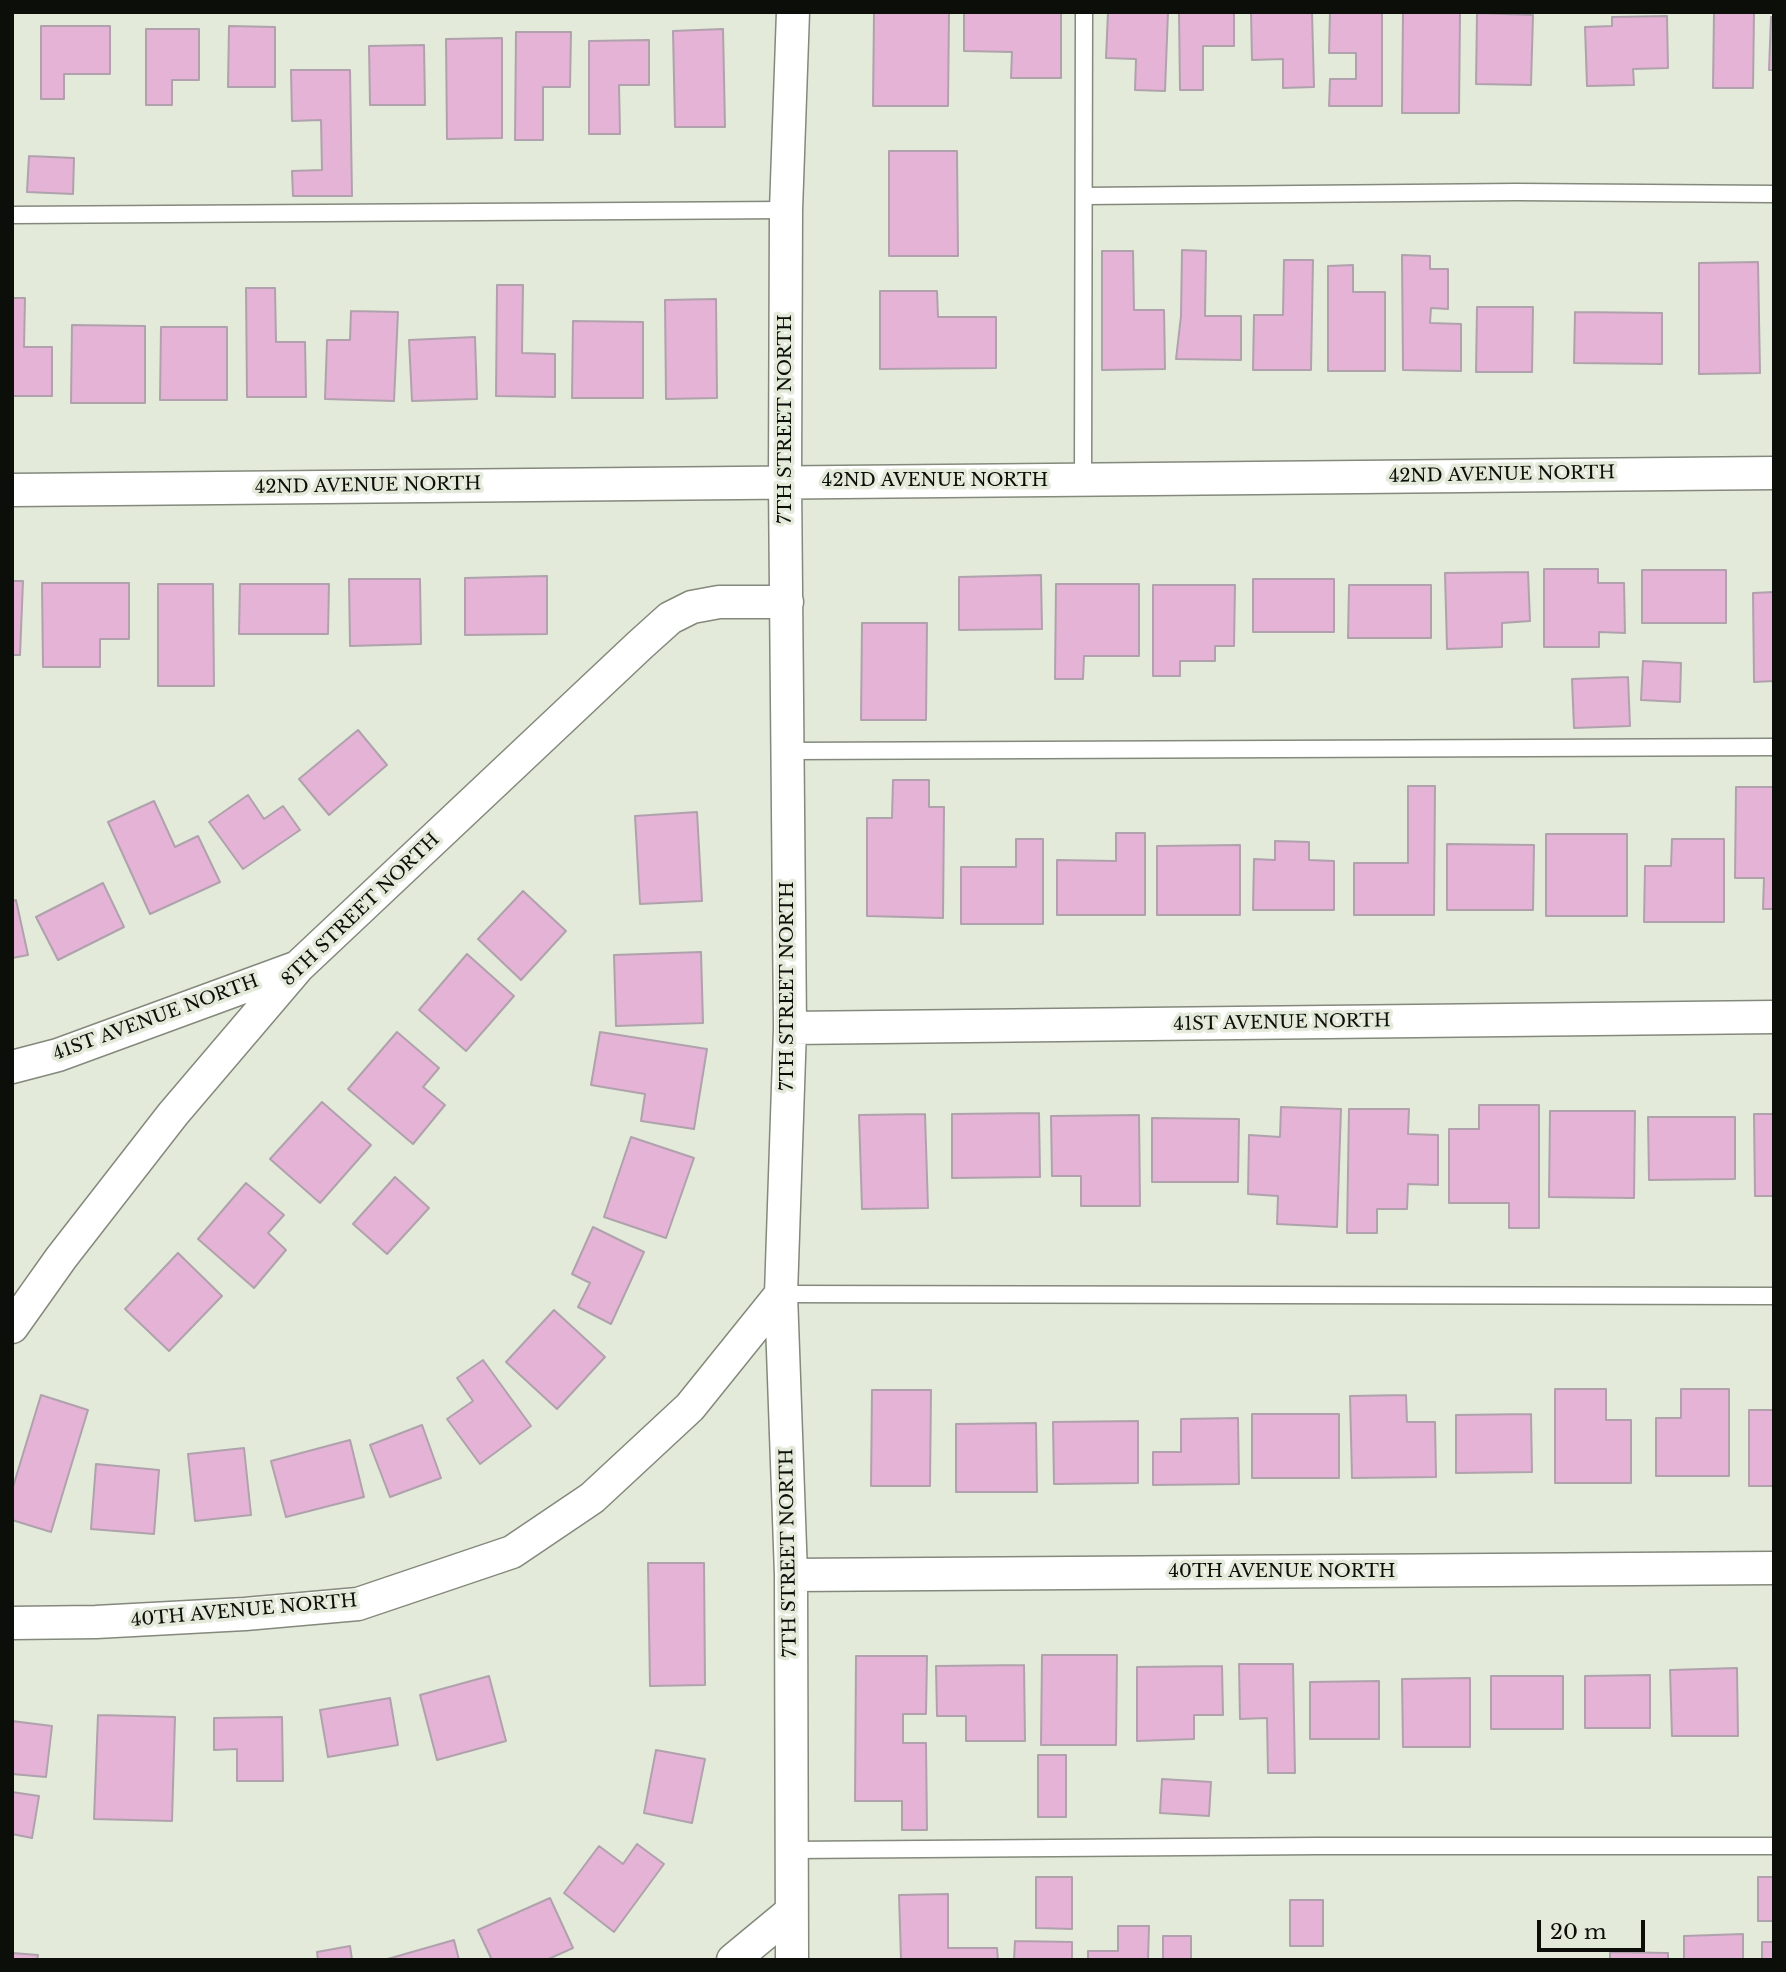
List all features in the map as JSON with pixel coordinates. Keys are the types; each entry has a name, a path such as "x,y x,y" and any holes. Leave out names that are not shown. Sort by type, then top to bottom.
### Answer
{"street":[{"name":"7TH STREET NORTH","path":"792,1960 791,1575 781,1294 790,1028 785,482 786,210 793,12"},
{"name":"42ND AVENUE NORTH","path":"12,489 1774,473"},
{"name":"8TH STREET NORTH","path":"12,1327 61,1258 173,1114 299,966 670,618 692,607 719,602 787,602"},
{"name":"41ST AVENUE NORTH","path":"12,1067 58,1055 299,966"},
{"name":"41ST AVENUE NORTH","path":"790,1028 1774,1017"},
{"name":"40TH AVENUE NORTH","path":"12,1623 96,1622 245,1614 358,1604 512,1552 592,1498 690,1407 781,1294"},
{"name":"40TH AVENUE NORTH","path":"791,1575 1774,1568"},
{"path":"733,1960 791,1912"}],"lane":[{"path":"1083,480 1084,12"},
{"path":"1084,196 1517,192 1774,194"},
{"path":"12,215 786,210"},
{"path":"789,751 1774,747"},
{"path":"781,1294 1774,1296"},
{"path":"791,1850 1774,1846"}],"building":[{"path":"874,12 949,12 948,106 873,106"},
{"path":"964,12 1061,12 1061,78 1011,78 1012,52 964,51"},
{"path":"1108,12 1168,12 1165,91 1135,90 1136,59 1106,58"},
{"path":"1179,12 1234,12 1234,46 1203,46 1203,90 1180,90"},
{"path":"1251,12 1312,12 1314,87 1283,88 1283,59 1252,60"},
{"path":"1330,12 1382,12 1382,106 1329,106 1330,79 1356,79 1356,53 1329,53"},
{"path":"1403,12 1460,12 1459,113 1402,113"},
{"path":"1714,12 1754,12 1753,88 1713,88"},
{"path":"1477,13 1533,15 1531,85 1476,84"},
{"path":"1667,16 1668,68 1633,69 1634,85 1587,86 1585,27 1612,26 1612,17"},
{"path":"1771,17 1774,17 1774,70 1769,70"},
{"path":"41,26 110,26 110,74 64,74 64,99 41,99"},
{"path":"229,26 275,27 275,87 228,87"},
{"path":"146,29 199,29 199,80 172,80 172,105 146,105"},
{"path":"723,29 725,127 675,127 673,31"},
{"path":"516,32 571,32 570,87 543,87 543,140 515,140"},
{"path":"502,38 502,138 447,139 446,39"},
{"path":"649,40 649,85 619,85 620,134 589,134 589,41"},
{"path":"424,45 425,105 370,105 369,46"},
{"path":"291,70 350,70 352,196 293,196 292,171 322,170 321,120 292,121"},
{"path":"889,151 957,151 958,256 889,256"},
{"path":"29,156 74,158 73,194 27,192"},
{"path":"1182,250 1206,251 1205,316 1241,316 1241,360 1176,359 1181,316"},
{"path":"1102,251 1133,251 1134,310 1164,310 1165,369 1102,370"},
{"path":"1402,255 1430,256 1430,269 1448,269 1448,309 1431,308 1430,323 1461,324 1461,371 1403,370"},
{"path":"1284,260 1313,260 1311,370 1253,370 1254,315 1283,315"},
{"path":"1758,262 1760,373 1699,374 1699,263"},
{"path":"1353,265 1353,292 1385,292 1385,371 1328,371 1328,266"},
{"path":"497,285 523,285 522,353 555,354 555,397 496,396"},
{"path":"246,288 275,288 276,342 305,342 306,397 247,397"},
{"path":"880,291 937,291 938,317 996,317 996,368 880,369"},
{"path":"12,298 25,298 24,347 52,347 52,396 12,396"},
{"path":"716,299 717,398 666,399 665,300"},
{"path":"1477,307 1533,307 1532,372 1476,372"},
{"path":"351,311 398,312 394,401 325,399 327,340 350,340"},
{"path":"1575,312 1662,313 1662,364 1574,363"},
{"path":"573,321 643,322 643,398 572,398"},
{"path":"72,325 145,326 145,403 71,403"},
{"path":"161,327 227,327 227,400 160,400"},
{"path":"475,337 477,399 412,401 409,340"},
{"path":"1544,569 1598,569 1598,583 1624,583 1625,633 1599,632 1599,647 1544,647"},
{"path":"1642,570 1726,570 1726,623 1642,623"},
{"path":"1528,572 1530,621 1502,623 1502,647 1447,649 1445,573"},
{"path":"1041,575 1042,629 959,630 959,577"},
{"path":"547,576 547,634 465,635 465,578"},
{"path":"349,579 420,579 421,644 350,646"},
{"path":"1253,579 1334,579 1334,632 1253,632"},
{"path":"12,581 23,581 20,655 12,655"},
{"path":"42,583 129,583 129,639 100,639 100,667 43,667"},
{"path":"158,584 213,584 214,686 158,686"},
{"path":"240,584 329,584 328,634 239,634"},
{"path":"1056,584 1139,584 1139,656 1084,656 1083,679 1055,679"},
{"path":"1153,585 1235,585 1234,646 1215,646 1215,661 1180,661 1180,676 1153,676"},
{"path":"1349,585 1431,585 1431,638 1348,638"},
{"path":"1774,592 1774,681 1754,682 1753,593"},
{"path":"862,623 927,623 926,720 861,720"},
{"path":"1643,661 1681,663 1680,702 1641,700"},
{"path":"1628,677 1630,726 1574,728 1572,679"},
{"path":"358,730 387,765 329,815 299,779"},
{"path":"893,780 929,780 929,807 944,807 943,918 867,916 867,818 892,818"},
{"path":"1408,786 1435,786 1434,915 1354,915 1354,863 1408,863"},
{"path":"1736,787 1774,787 1774,909 1763,909 1764,878 1735,878"},
{"path":"248,795 264,819 283,806 300,830 243,869 209,822"},
{"path":"154,801 175,847 198,836 220,882 150,914 108,822"},
{"path":"697,812 702,901 640,904 635,816"},
{"path":"1116,833 1145,833 1145,915 1057,915 1057,860 1116,861"},
{"path":"1546,834 1627,834 1627,916 1546,916"},
{"path":"1016,839 1043,839 1043,924 961,924 961,867 1016,867"},
{"path":"1672,839 1724,839 1724,922 1644,922 1645,866 1671,866"},
{"path":"1275,841 1309,842 1309,860 1334,861 1334,910 1253,910 1254,859 1275,860"},
{"path":"1447,844 1534,845 1533,910 1447,910"},
{"path":"1240,845 1240,915 1157,915 1157,846"},
{"path":"103,883 124,927 58,960 36,917"},
{"path":"523,891 566,931 521,980 478,939"},
{"path":"16,900 28,955 12,958 12,901"},
{"path":"701,952 703,1023 616,1026 614,955"},
{"path":"467,954 514,996 466,1051 419,1010"},
{"path":"397,1032 439,1068 423,1087 445,1105 413,1144 348,1089"},
{"path":"600,1032 707,1049 694,1129 641,1121 645,1094 591,1085"},
{"path":"322,1102 371,1145 320,1203 270,1159"},
{"path":"1479,1105 1539,1105 1539,1228 1509,1228 1509,1203 1449,1203 1449,1129 1479,1129"},
{"path":"1281,1107 1341,1109 1337,1227 1277,1224 1278,1196 1248,1194 1249,1135 1280,1137"},
{"path":"1349,1109 1409,1109 1408,1134 1438,1135 1438,1185 1408,1184 1407,1209 1377,1209 1377,1233 1347,1233"},
{"path":"1550,1111 1635,1111 1634,1198 1549,1197"},
{"path":"1039,1113 1040,1177 952,1178 952,1114"},
{"path":"925,1114 928,1208 862,1209 859,1115"},
{"path":"1754,1114 1774,1114 1774,1196 1755,1196"},
{"path":"1139,1115 1140,1206 1081,1206 1081,1176 1052,1176 1051,1116"},
{"path":"1648,1117 1735,1117 1735,1179 1649,1180"},
{"path":"1152,1118 1239,1119 1238,1182 1152,1182"},
{"path":"631,1137 694,1158 666,1238 604,1217"},
{"path":"395,1177 429,1208 387,1254 353,1224"},
{"path":"246,1183 284,1215 268,1233 286,1250 254,1288 198,1239"},
{"path":"593,1227 644,1252 611,1324 578,1307 590,1283 572,1274"},
{"path":"178,1253 222,1296 169,1351 125,1309"},
{"path":"554,1310 605,1357 557,1409 506,1362"},
{"path":"483,1360 531,1426 480,1464 447,1419 473,1401 457,1378"},
{"path":"1555,1389 1606,1389 1606,1420 1631,1420 1631,1483 1555,1483"},
{"path":"1681,1389 1729,1389 1729,1476 1656,1476 1656,1418 1681,1418"},
{"path":"872,1390 931,1390 930,1486 871,1486"},
{"path":"41,1395 88,1410 51,1532 12,1520 12,1490"},
{"path":"1406,1395 1407,1422 1435,1422 1436,1477 1352,1478 1350,1396"},
{"path":"1749,1410 1774,1410 1774,1486 1749,1486"},
{"path":"1252,1414 1339,1414 1339,1478 1252,1478"},
{"path":"1531,1414 1532,1472 1456,1473 1456,1415"},
{"path":"1238,1418 1239,1484 1153,1485 1153,1452 1181,1452 1181,1419"},
{"path":"1138,1421 1138,1483 1054,1484 1053,1422"},
{"path":"1036,1423 1037,1492 956,1492 956,1424"},
{"path":"422,1425 441,1478 390,1497 370,1445"},
{"path":"350,1440 364,1497 286,1517 271,1461"},
{"path":"244,1448 251,1515 195,1521 188,1454"},
{"path":"96,1464 159,1470 154,1534 91,1529"},
{"path":"648,1563 704,1563 705,1685 650,1686"},
{"path":"1042,1655 1117,1655 1116,1745 1041,1745"},
{"path":"856,1656 927,1656 926,1714 903,1714 903,1743 926,1743 927,1830 902,1830 902,1801 855,1801"},
{"path":"1239,1664 1293,1664 1295,1773 1268,1773 1267,1718 1240,1719"},
{"path":"1024,1665 1025,1741 966,1741 966,1716 937,1716 936,1666"},
{"path":"1222,1666 1223,1715 1194,1715 1194,1739 1137,1741 1137,1667"},
{"path":"1737,1668 1738,1736 1672,1736 1670,1670"},
{"path":"1650,1675 1650,1728 1585,1728 1585,1676"},
{"path":"489,1676 506,1741 437,1760 420,1695"},
{"path":"1491,1676 1563,1676 1563,1729 1491,1729"},
{"path":"1470,1678 1470,1747 1403,1747 1402,1679"},
{"path":"1379,1681 1379,1739 1310,1739 1310,1682"},
{"path":"390,1698 398,1745 328,1757 320,1710"},
{"path":"98,1715 175,1717 172,1821 94,1819"},
{"path":"282,1717 283,1781 237,1781 237,1749 214,1750 214,1718"},
{"path":"12,1721 52,1726 46,1777 12,1774"},
{"path":"656,1750 705,1759 692,1823 644,1813"},
{"path":"1038,1755 1066,1755 1066,1817 1038,1817"},
{"path":"1162,1779 1211,1782 1209,1816 1160,1813"},
{"path":"12,1792 39,1796 32,1838 12,1834"},
{"path":"637,1844 664,1864 614,1932 564,1893 599,1846 623,1864"},
{"path":"1036,1877 1072,1877 1072,1929 1036,1928"},
{"path":"1758,1877 1774,1877 1774,1921 1758,1921"},
{"path":"948,1894 948,1948 997,1948 998,1960 901,1960 899,1895"},
{"path":"550,1898 573,1948 546,1960 492,1960 478,1930"},
{"path":"1290,1900 1323,1900 1323,1946 1290,1946"},
{"path":"1118,1926 1149,1926 1148,1960 1088,1960 1088,1951 1118,1951"},
{"path":"1743,1934 1743,1960 1684,1960 1684,1936"},
{"path":"1163,1936 1191,1936 1191,1959 1218,1960 1163,1960"},
{"path":"454,1940 459,1960 384,1960"},
{"path":"1015,1941 1072,1942 1072,1960 1014,1960"},
{"path":"1762,1942 1774,1942 1774,1960 1762,1960"},
{"path":"350,1946 352,1960 318,1960 317,1952"},
{"path":"1610,1952 1668,1953 1668,1960 1610,1960"},
{"path":"12,1953 38,1955 37,1960 12,1960"}]}
